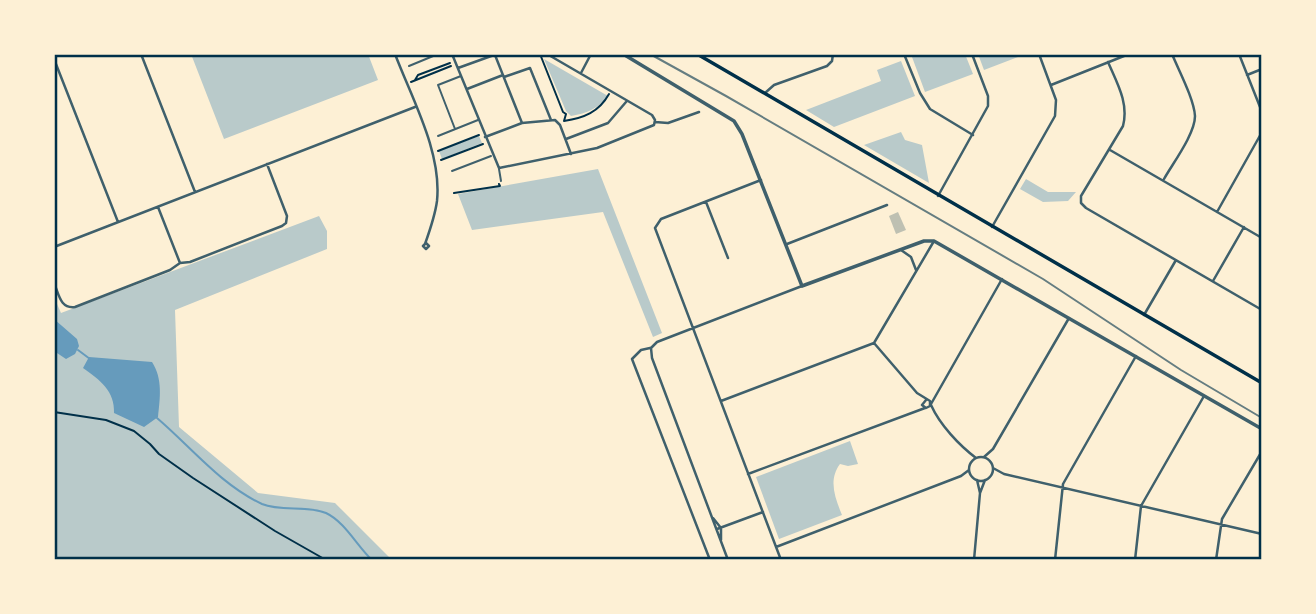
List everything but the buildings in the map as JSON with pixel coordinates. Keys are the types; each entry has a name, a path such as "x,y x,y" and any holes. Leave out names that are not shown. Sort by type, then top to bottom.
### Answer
{"main road":[{"path":"697,54 1262,383"}],"street":[{"path":"141,54 195,192"},
{"path":"395,54 427,136 434,163 438,192 434,220 426,244"},
{"path":"452,54 499,167 597,148 648,129 655,122 668,123 699,112"},
{"path":"458,68 495,54 522,123"},
{"path":"547,54 652,115 655,122"},
{"path":"581,74 591,54"},
{"path":"623,54 734,121 761,180 802,286"},
{"path":"765,93 774,85 827,66 833,60 833,54"},
{"path":"904,54 930,109 973,135"},
{"path":"938,196 987,110 989,101 972,54"},
{"path":"992,227 1055,116 1056,100 1038,54"},
{"path":"1051,85 1129,54"},
{"path":"1163,180 1191,132 1195,120 1172,54"},
{"path":"1239,54 1262,112"},
{"path":"712,55 712,63"},
{"path":"54,59 118,222"},
{"path":"1108,62 1125,107 1123,125 1081,196 1082,202 1086,208 1262,310"},
{"path":"466,90 530,68 551,120"},
{"path":"1247,75 1262,69"},
{"path":"566,139 608,123 627,101"},
{"path":"54,247 415,107"},
{"path":"485,137 522,123 551,120 558,122 571,155"},
{"path":"1217,212 1262,132"},
{"path":"1109,149 1262,238"},
{"path":"54,283 63,304 70,307 285,225 286,212 267,164"},
{"path":"761,180 661,219 655,228 781,560"},
{"path":"706,202 728,258"},
{"path":"786,244 887,205"},
{"path":"158,206 180,263"},
{"path":"1213,281 1244,227"},
{"path":"710,560 632,359 657,342 694,327 925,241 934,241 1002,278 1262,429"},
{"path":"721,401 874,343 934,241"},
{"path":"901,250 911,257 916,270"},
{"path":"1144,315 1176,260"},
{"path":"935,414 931,404 934,395 1002,278"},
{"path":"964,560 974,559 980,493 985,480 991,475 993,468 990,460 993,449 1069,318"},
{"path":"874,343 925,404 976,458"},
{"path":"651,348 652,358 711,516 719,528 728,560"},
{"path":"1055,560 1061,488 1136,356"},
{"path":"748,474 915,410 934,395"},
{"path":"1135,560 1141,506 1204,396"},
{"path":"925,404 931,404"},
{"path":"984,457 993,449"},
{"path":"966,450 971,462 971,476"},
{"path":"1216,560 1220,525 1262,451"},
{"path":"971,462 984,457 990,460"},
{"path":"993,468 1004,474 1061,488 1262,534"},
{"path":"776,547 961,476 969,470"},
{"path":"991,475 1004,474"},
{"path":"961,476 985,480"},
{"path":"977,480 980,493"},
{"path":"719,528 763,512"}],"lane":[{"path":"409,66 438,54"},
{"path":"455,129 438,85 461,76"},
{"path":"438,136 478,120"},
{"path":"452,171 492,155"},
{"path":"499,167 501,181"}],"path":[{"path":"540,54 566,114 564,121 594,112 603,105 611,91"},
{"path":"413,81 451,64"},
{"path":"438,151 479,135"},
{"path":"441,160 483,144"},
{"path":"454,193 499,186 495,176"},
{"path":"54,412 106,420 134,431 159,454 193,478 326,560"}],"shaded area":[{"path":"191,54 368,54 378,80 224,139"},
{"path":"918,54 965,54 973,74 925,92 912,57"},
{"path":"978,54 1026,54 984,70"},
{"path":"544,59 608,96 592,110 571,116 566,111"},
{"path":"901,61 915,96 834,127 806,110 881,81 877,70"},
{"path":"901,132 905,140 922,145 929,183 864,145"},
{"path":"479,136 482,143 442,159 439,151"},
{"path":"598,169 662,333 653,337 603,212 472,230 458,194"},
{"path":"1026,179 1048,192 1076,192 1068,201 1043,202 1020,189"},
{"path":"319,216 327,231 327,249 175,310 179,427 258,493 335,503 392,560 54,560 54,297 61,313"},
{"path":"850,441 858,464 840,464 834,476 835,496 842,515 779,539 756,477"}],"water":[{"path":"54,319 77,339 79,346 75,354 66,359 54,351"},
{"path":"89,357 152,362 159,382 158,417 144,427 114,413 109,392 83,368"}],"waterway":[{"path":"78,350 90,359"},
{"path":"157,418 233,487 269,506 311,509 326,513 345,528 372,560"}],"railway":[{"path":"650,54 1043,279 1181,370 1262,418"}]}
